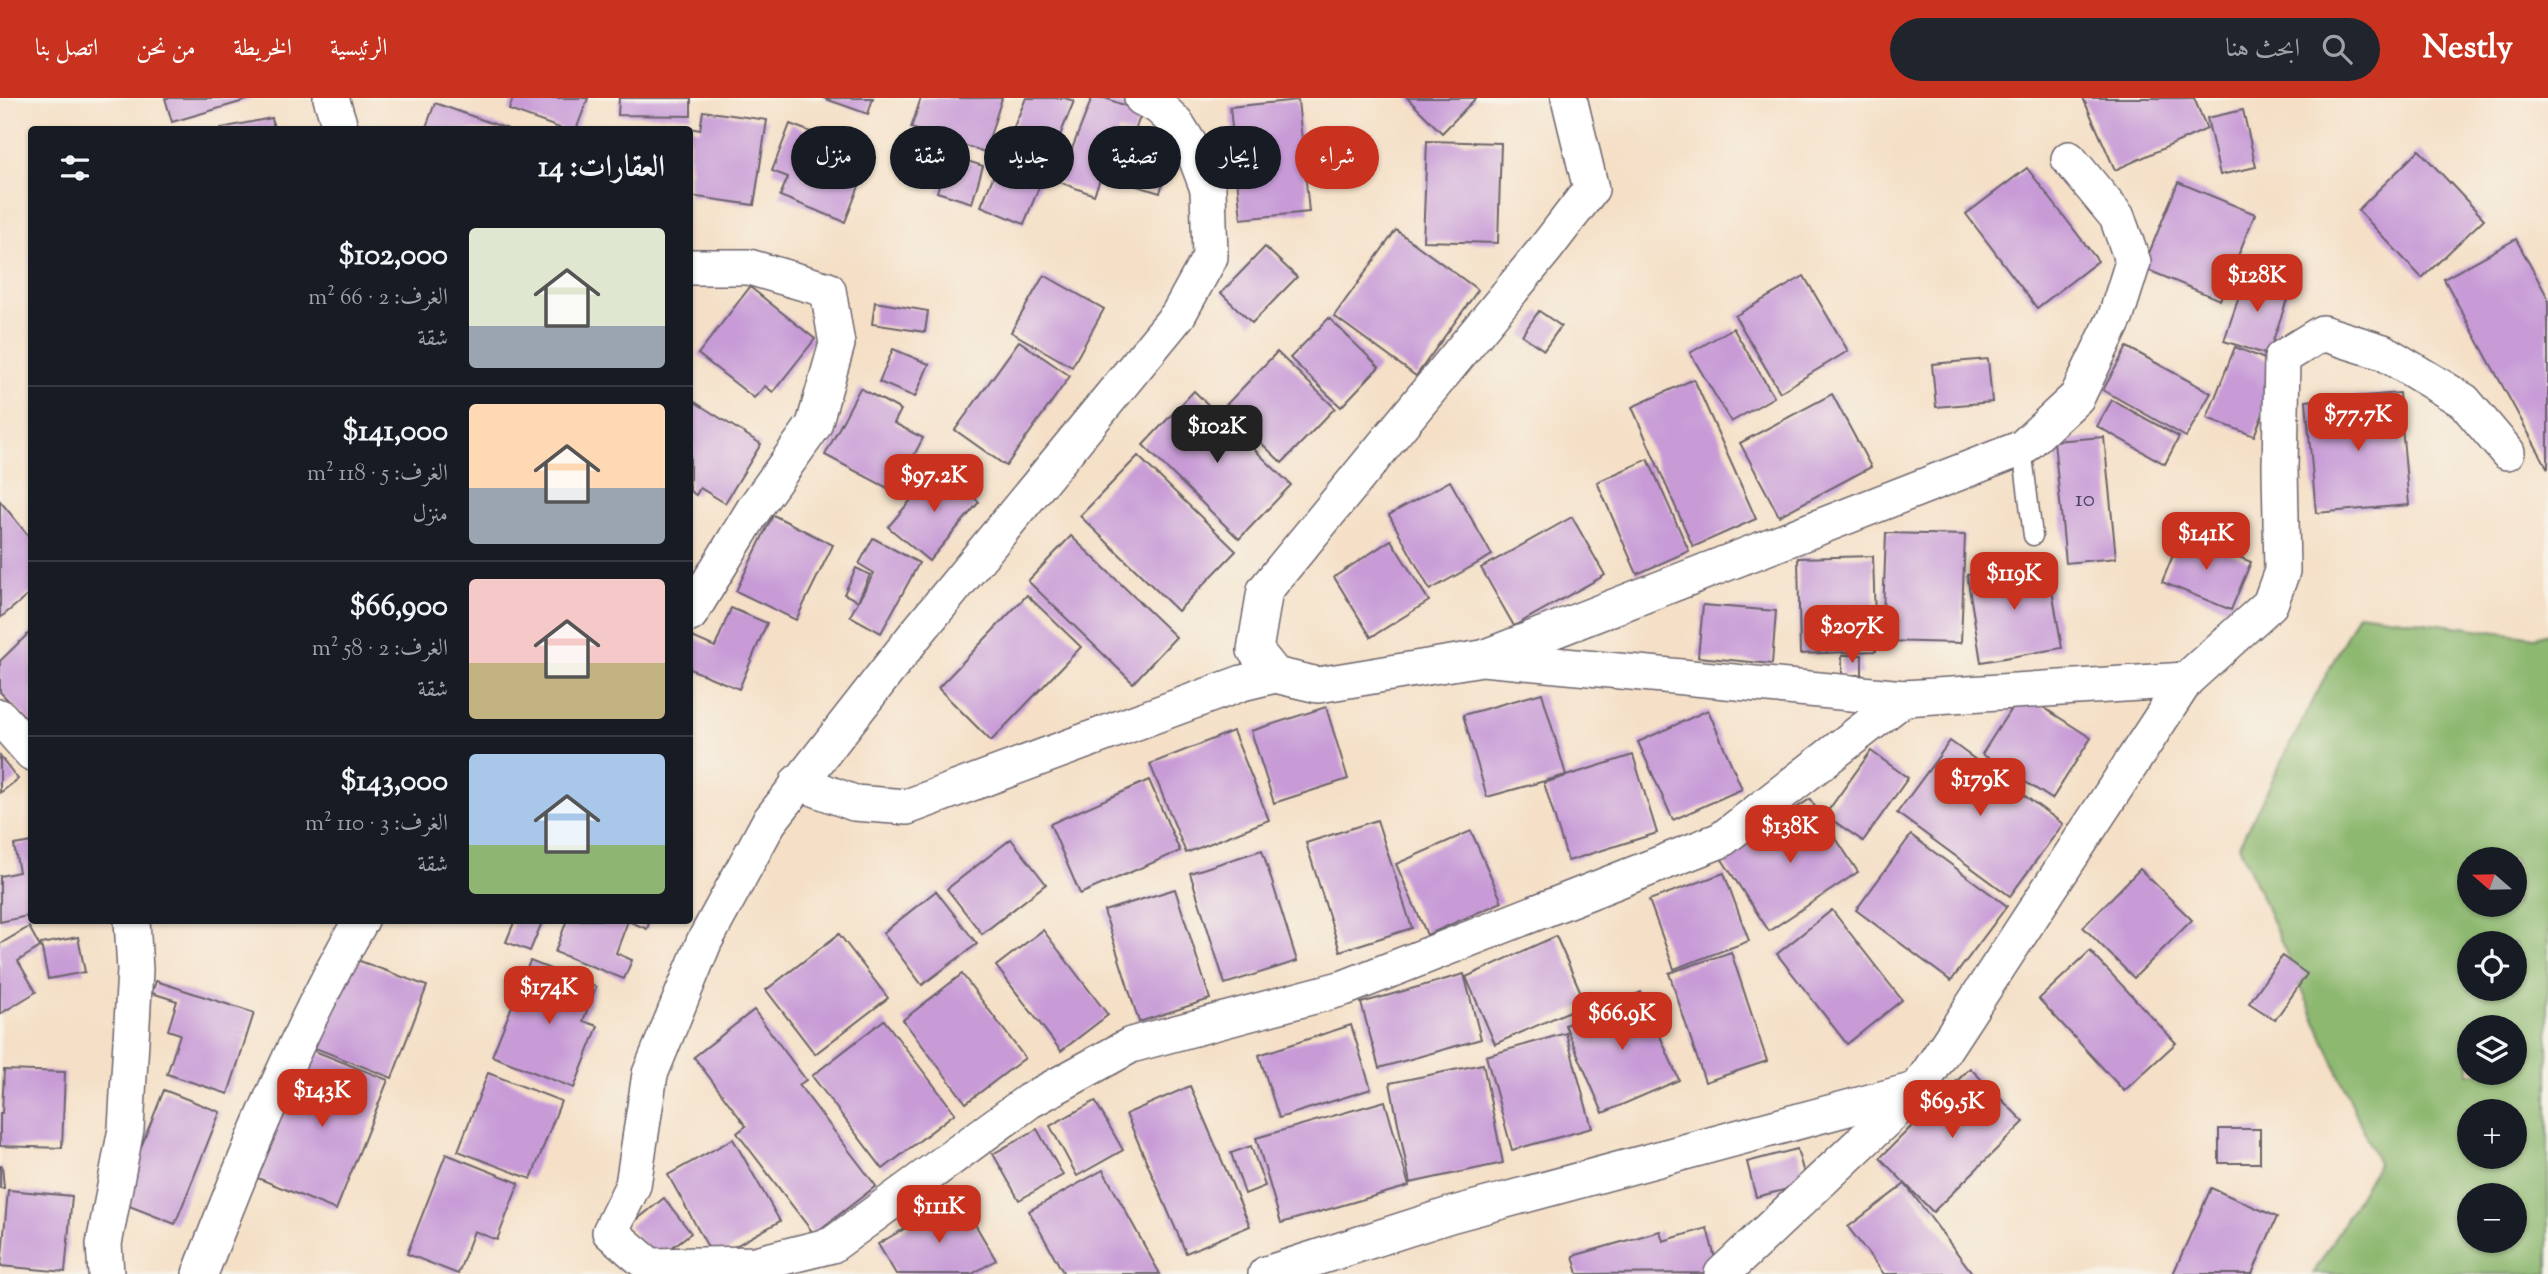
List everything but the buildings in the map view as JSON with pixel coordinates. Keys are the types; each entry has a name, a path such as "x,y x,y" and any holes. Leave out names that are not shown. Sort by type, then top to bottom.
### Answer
{"street":[{"path":"331,98 340,126"},
{"path":"1142,98 1158,106 1175,123 1194,152 1208,189 1210,257 1178,315 916,634 769,822 704,942 650,1074 633,1185 610,1232 650,1266 755,1264 832,1245 1029,1101 1131,1045 1343,988 1721,840 1904,698"},
{"path":"1257,669 1265,590 1546,248 1591,188 1569,98"},
{"path":"798,782 854,803 907,807 1257,669 1318,685 1482,658 2022,448 2077,397 2116,316 2133,262 2117,217 2069,159"},
{"path":"693,267 749,267 828,290 837,344 814,425 754,509 693,609"},
{"path":"1722,1274 1918,1089 2186,680 2270,604 2282,570 2282,358 2322,333 2383,352 2464,401 2507,452"},
{"path":"1482,658 1904,698 2186,680"},
{"path":"0,717 28,748"},
{"path":"106,1274 104,1244 125,1129 135,970 132,924"},
{"path":"200,1274 245,1158 328,978 359,924"},
{"path":"1266,1274 1450,1215 1918,1089"}],"lane":[{"path":"2022,448 2033,536"}],"green space":[{"path":"2358,613 2535,637 2548,633 2548,1274 2313,1274 2378,1164 2239,845"}]}
